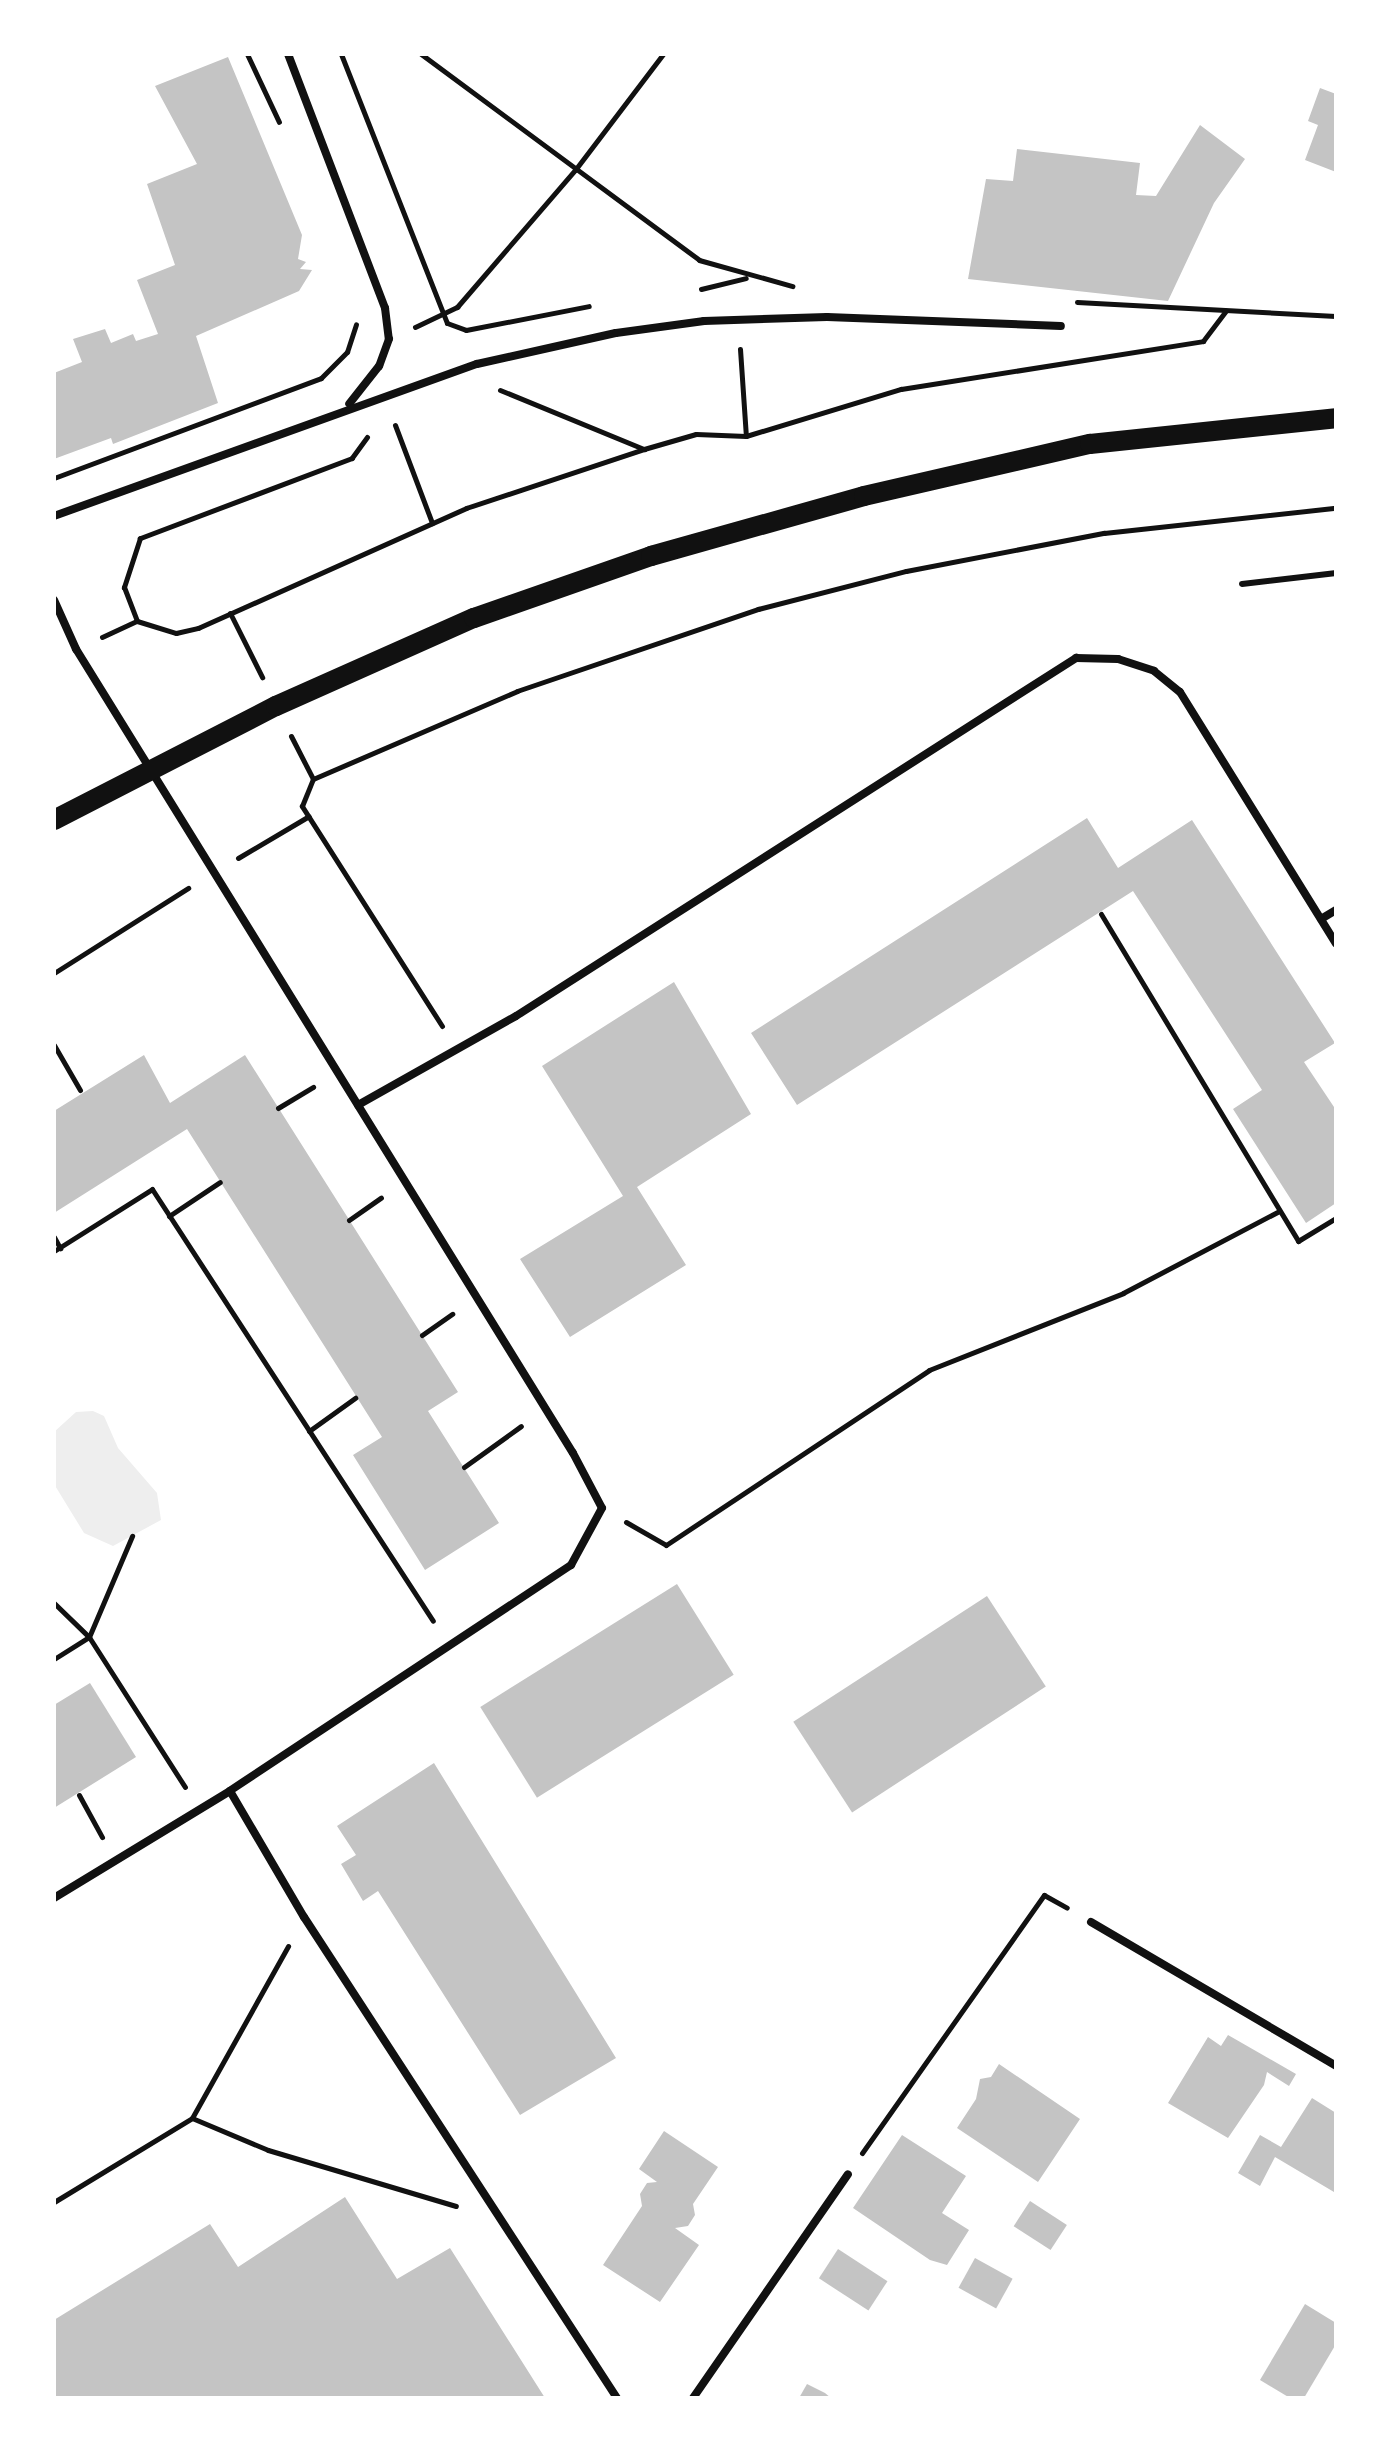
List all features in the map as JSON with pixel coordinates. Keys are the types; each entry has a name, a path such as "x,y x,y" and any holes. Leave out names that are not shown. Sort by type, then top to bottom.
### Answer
{"main road":[{"path":"54,820 151,769 474,618 679,548 864,496 1090,444 1336,418"}],"street":[{"path":"288,54 385,308 389,339 367,386 345,407"},
{"path":"54,516 345,407 532,350 616,333 738,320 827,317 1061,326"},
{"path":"54,600 76,649 406,1182 602,1508 571,1565 230,1791 54,1898"},
{"path":"358,1105 456,1049 1076,658 1118,659 1154,671 1180,692 1336,944"},
{"path":"1321,919 1336,910"},
{"path":"230,1791 304,1917 617,2398"},
{"path":"1091,1922 1336,2066"},
{"path":"693,2398 848,2174"}],"lane":[{"path":"1242,584 1336,573"}],"path":[{"path":"247,54 284,132"},
{"path":"341,54 443,314"},
{"path":"421,54 699,260 747,277 804,287"},
{"path":"389,339 457,307 575,170 663,54"},
{"path":"1071,302 1336,316"},
{"path":"408,421 369,434 352,458 140,538 124,587 137,621 176,633 198,628 432,523 696,434 746,436 901,389 1203,341 1226,311"},
{"path":"54,478 321,378 347,352 357,320"},
{"path":"738,320 746,436"},
{"path":"486,394 498,389 644,449"},
{"path":"395,425 432,523"},
{"path":"456,1049 302,806 313,779 517,691 758,609 906,571 1104,533 1336,508"},
{"path":"54,973 309,816"},
{"path":"1101,914 1298,1241 1336,1218"},
{"path":"54,1045 80,1090"},
{"path":"278,1108 338,1072"},
{"path":"169,1216 220,1182"},
{"path":"349,1220 406,1182"},
{"path":"54,1237 57,1250 152,1189 449,1646"},
{"path":"602,1508 666,1545 929,1370 1123,1293 1279,1211"},
{"path":"422,1335 476,1297"},
{"path":"309,1431 355,1398"},
{"path":"464,1467 545,1409"},
{"path":"54,1659 89,1637 132,1536"},
{"path":"54,1603 89,1637 199,1810"},
{"path":"79,1795 115,1861"},
{"path":"848,2174 1044,1895 1091,1922"},
{"path":"54,2202 192,2118 304,1917"},
{"path":"192,2118 268,2150 501,2220"}],"shaded area":[{"path":"93,1411 104,1416 118,1448 157,1493 161,1520 113,1546 84,1533 54,1484 54,1432 76,1412"}],"building":[{"path":"228,57 302,235 298,259 306,262 300,269 312,270 299,291 196,336 218,403 113,444 111,438 54,459 54,373 82,362 73,339 105,329 111,343 133,334 136,341 158,334 137,280 175,265 147,184 197,164 155,86"},
{"path":"1320,88 1336,94 1336,172 1305,160 1318,125 1308,121"},
{"path":"1200,125 1245,159 1214,203 1168,301 968,279 986,179 1013,181 1017,149 1140,163 1136,195 1156,196"},
{"path":"1087,818 1118,868 1192,820 1335,1043 1304,1062 1336,1110 1336,1203 1306,1223 1233,1109 1262,1090 1133,891 797,1105 751,1033"},
{"path":"674,982 751,1114 637,1187 686,1265 570,1337 520,1259 623,1196 542,1066"},
{"path":"144,1055 170,1103 245,1055 458,1392 428,1411 499,1523 425,1570 353,1455 382,1437 187,1129 54,1213 54,1111"},
{"path":"677,1584 734,1675 537,1798 480,1707"},
{"path":"987,1596 1046,1687 852,1812 793,1722"},
{"path":"90,1683 136,1757 54,1808 54,1705"},
{"path":"434,1763 616,2058 520,2115 378,1891 363,1901 341,1864 356,1855 337,1826"},
{"path":"1228,2035 1296,2074 1289,2086 1267,2072 1264,2085 1228,2138 1168,2103 1208,2037 1221,2046"},
{"path":"999,2064 1080,2119 1038,2182 957,2128 976,2099 980,2079 991,2077"},
{"path":"1312,2098 1336,2113 1334,2192 1275,2157 1260,2186 1238,2173 1260,2135 1281,2147"},
{"path":"664,2131 718,2167 693,2204 695,2215 688,2226 675,2228 699,2245 660,2302 603,2265 642,2206 640,2194 647,2183 657,2182 639,2169"},
{"path":"902,2135 966,2176 942,2213 969,2230 947,2265 930,2260 853,2208"},
{"path":"345,2197 397,2279 450,2248 545,2398 54,2398 54,2320 210,2224 238,2267"},
{"path":"1030,2201 1067,2225 1051,2250 1014,2226"},
{"path":"838,2249 887,2281 868,2310 819,2278"},
{"path":"975,2258 1013,2279 996,2309 959,2288"},
{"path":"1305,2304 1336,2323 1336,2344 1304,2398 1290,2398 1260,2380"},
{"path":"807,2384 825,2393 831,2398 799,2398"}]}
